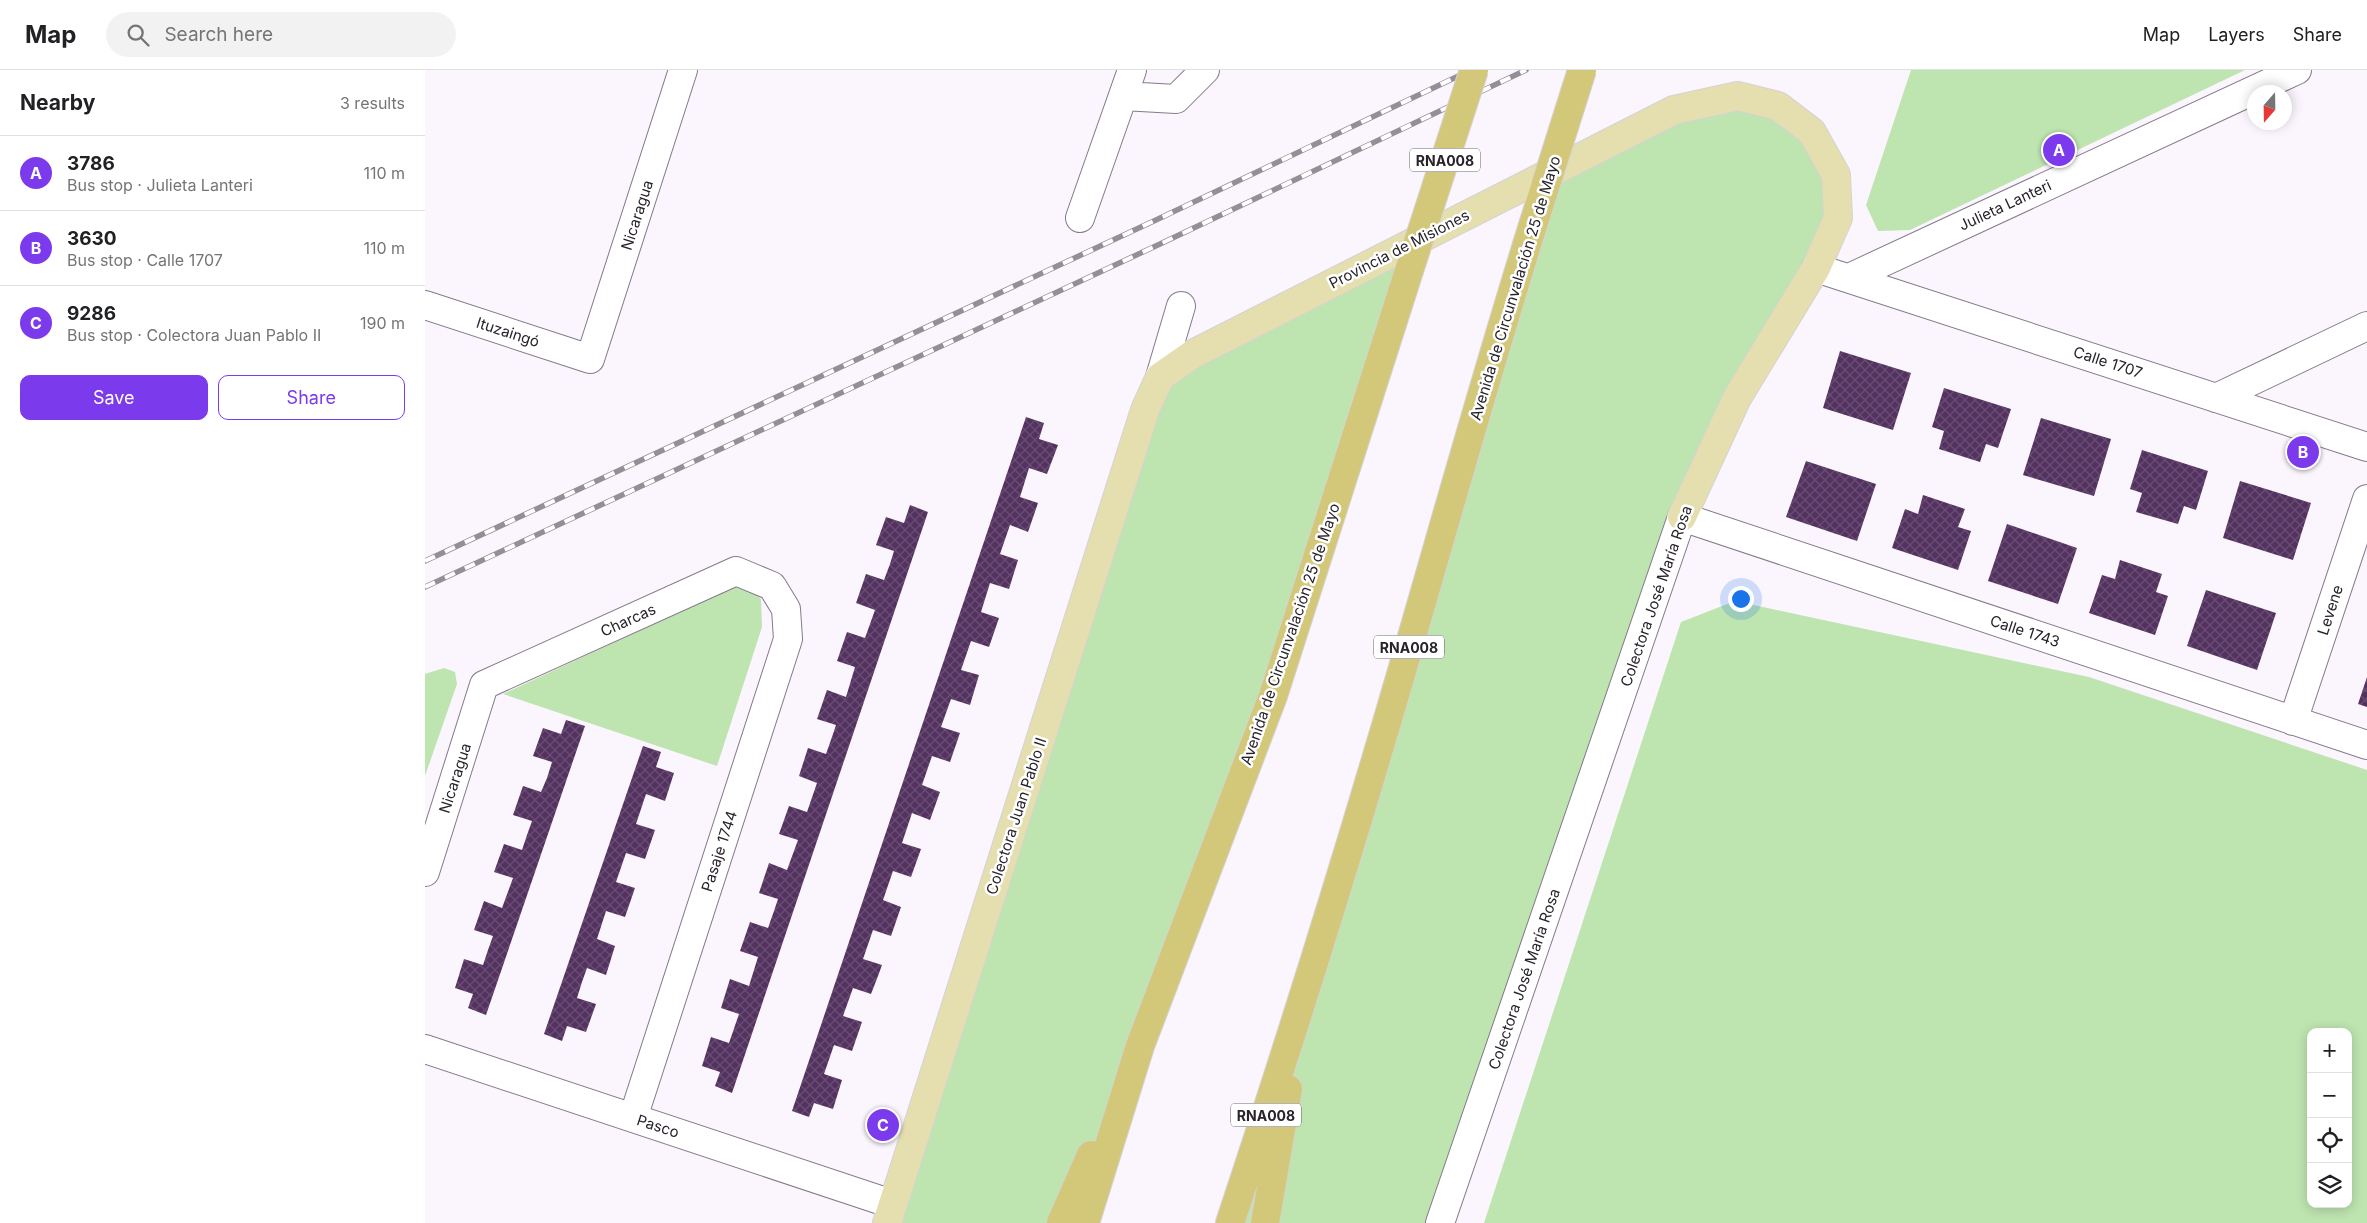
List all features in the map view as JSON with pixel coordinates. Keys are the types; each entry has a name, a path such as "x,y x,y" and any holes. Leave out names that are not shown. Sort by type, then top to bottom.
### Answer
{"highway":[{"name":"Avenida de Circunvalación 25 de Mayo","path":"1085,1223 1140,1046 1273,696 1474,70"},
{"name":"Avenida de Circunvalación 25 de Mayo","path":"1230,1223 1301,1006 1379,749 1513,286 1582,70"},
{"path":"1265,1223 1301,1006"},
{"path":"1061,1223 1140,1046"}],"main road":[{"name":"Colectora José María Rosa","path":"1674,110 1738,96 1778,106 1812,132 1836,175 1838,218 1816,268 1737,398 1682,517"},
{"name":"Provincia de Misiones","path":"1159,377 1193,354 1674,110"},
{"name":"Colectora Juan Pablo II","path":"889,1213 1145,410 1159,377"}],"street":[{"name":"Nicaragua","path":"590,359 683,70"},
{"path":"1081,218 1133,70"},
{"path":"1123,96 1176,99 1205,70"},
{"name":"Julieta Lanteri","path":"1849,278 2297,70"},
{"name":"Calle 1707","path":"1816,268 2367,447"},
{"name":"Ituzaingó","path":"425,305 590,359"},
{"path":"1159,377 1181,306"},
{"path":"2216,398 2367,326"},
{"name":"Levene","path":"2293,721 2367,499"},
{"name":"Calle 1743","path":"1682,517 2367,745"},
{"name":"Colectora José María Rosa","path":"1440,1223 1682,517"},
{"name":"Charcas","path":"484,685 736,571 772,586"},
{"name":"Pasaje 1744","path":"633,1118 788,639 786,609 772,586"},
{"name":"Nicaragua","path":"425,872 484,685"},
{"name":"Pasco","path":"425,1049 633,1118 889,1213"}],"green space":[{"path":"1911,70 2245,70 1910,230 1878,231 1866,205"},
{"path":"1738,96 1812,132 1838,218 1737,399 1440,1223 1230,1223 1546,184"},
{"path":"1416,249 1085,1223 887,1223 1160,377"},
{"path":"735,586 750,589 761,599 762,627 717,766 503,694"},
{"path":"1735,601 2089,677 2367,770 2367,1223 1484,1223 1681,622"},
{"path":"444,668 455,672 457,684 425,776 425,674"}],"building":[{"path":"1840,351 1911,373 1893,430 1823,408"},
{"path":"1944,388 2011,409 1998,448 1986,444 1980,462 1939,449 1944,431 1932,427"},
{"path":"1026,417 1044,423 1039,439 1058,445 1047,474 1029,468 1020,497 1038,503 1028,532 1010,525 1000,554 1018,560 1009,589 990,583 981,612 999,618 989,647 971,641 961,670 979,675 970,705 951,699 941,727 960,733 950,762 932,756 922,785 940,792 930,820 912,813 902,843 921,849 911,877 893,871 883,900 901,907 891,936 873,930 863,959 882,965 871,994 853,988 843,1016 862,1022 852,1051 834,1045 824,1074 842,1080 833,1109 814,1103 809,1117 792,1111"},
{"path":"2041,418 2111,439 2094,496 2023,475"},
{"path":"2142,450 2208,471 2196,510 2184,506 2178,524 2136,512 2142,493 2130,489"},
{"path":"1806,461 1876,484 1857,541 1786,517"},
{"path":"2240,481 2311,503 2293,560 2223,538"},
{"path":"1923,495 1965,509 1958,527 1971,531 1958,570 1892,548 1905,509 1918,514"},
{"path":"910,505 928,512 732,1093 715,1086 720,1072 702,1066 711,1037 729,1043 739,1014 721,1008 730,979 749,986 758,957 740,951 750,922 768,928 778,899 759,893 769,863 787,870 798,840 779,834 789,806 807,812 817,783 799,776 808,748 826,754 836,725 817,719 827,690 846,697 855,667 837,661 847,632 865,638 875,610 856,603 866,574 884,580 890,564 894,551 876,545 886,517 904,523"},
{"path":"2007,524 2077,548 2058,604 1988,581"},
{"path":"2120,560 2162,574 2156,592 2168,596 2155,635 2089,613 2102,575 2115,579"},
{"path":"2206,590 2276,613 2257,670 2187,646"},
{"path":"2367,677 2367,707 2358,704"},
{"path":"566,720 585,726 486,1015 468,1008 473,994 455,988 464,959 483,965 493,936 474,930 484,901 502,908 513,878 494,872 504,844 522,850 532,821 513,815 523,786 541,792 547,778 552,762 533,756 543,728 561,734"},
{"path":"643,746 661,752 656,767 674,773 665,801 646,794 636,824 655,830 645,859 626,853 616,882 635,888 625,917 606,911 597,939 615,946 606,975 587,968 582,982 577,998 596,1004 586,1032 567,1026 562,1041 544,1034"}],"railway":[{"path":"425,561 1156,220 1471,70"},
{"path":"425,587 1160,244 1526,70"}],"place":[{"name":"3786","path":"2059,150"},
{"name":"3630","path":"2303,452"},
{"name":"9286","path":"883,1125"}]}
